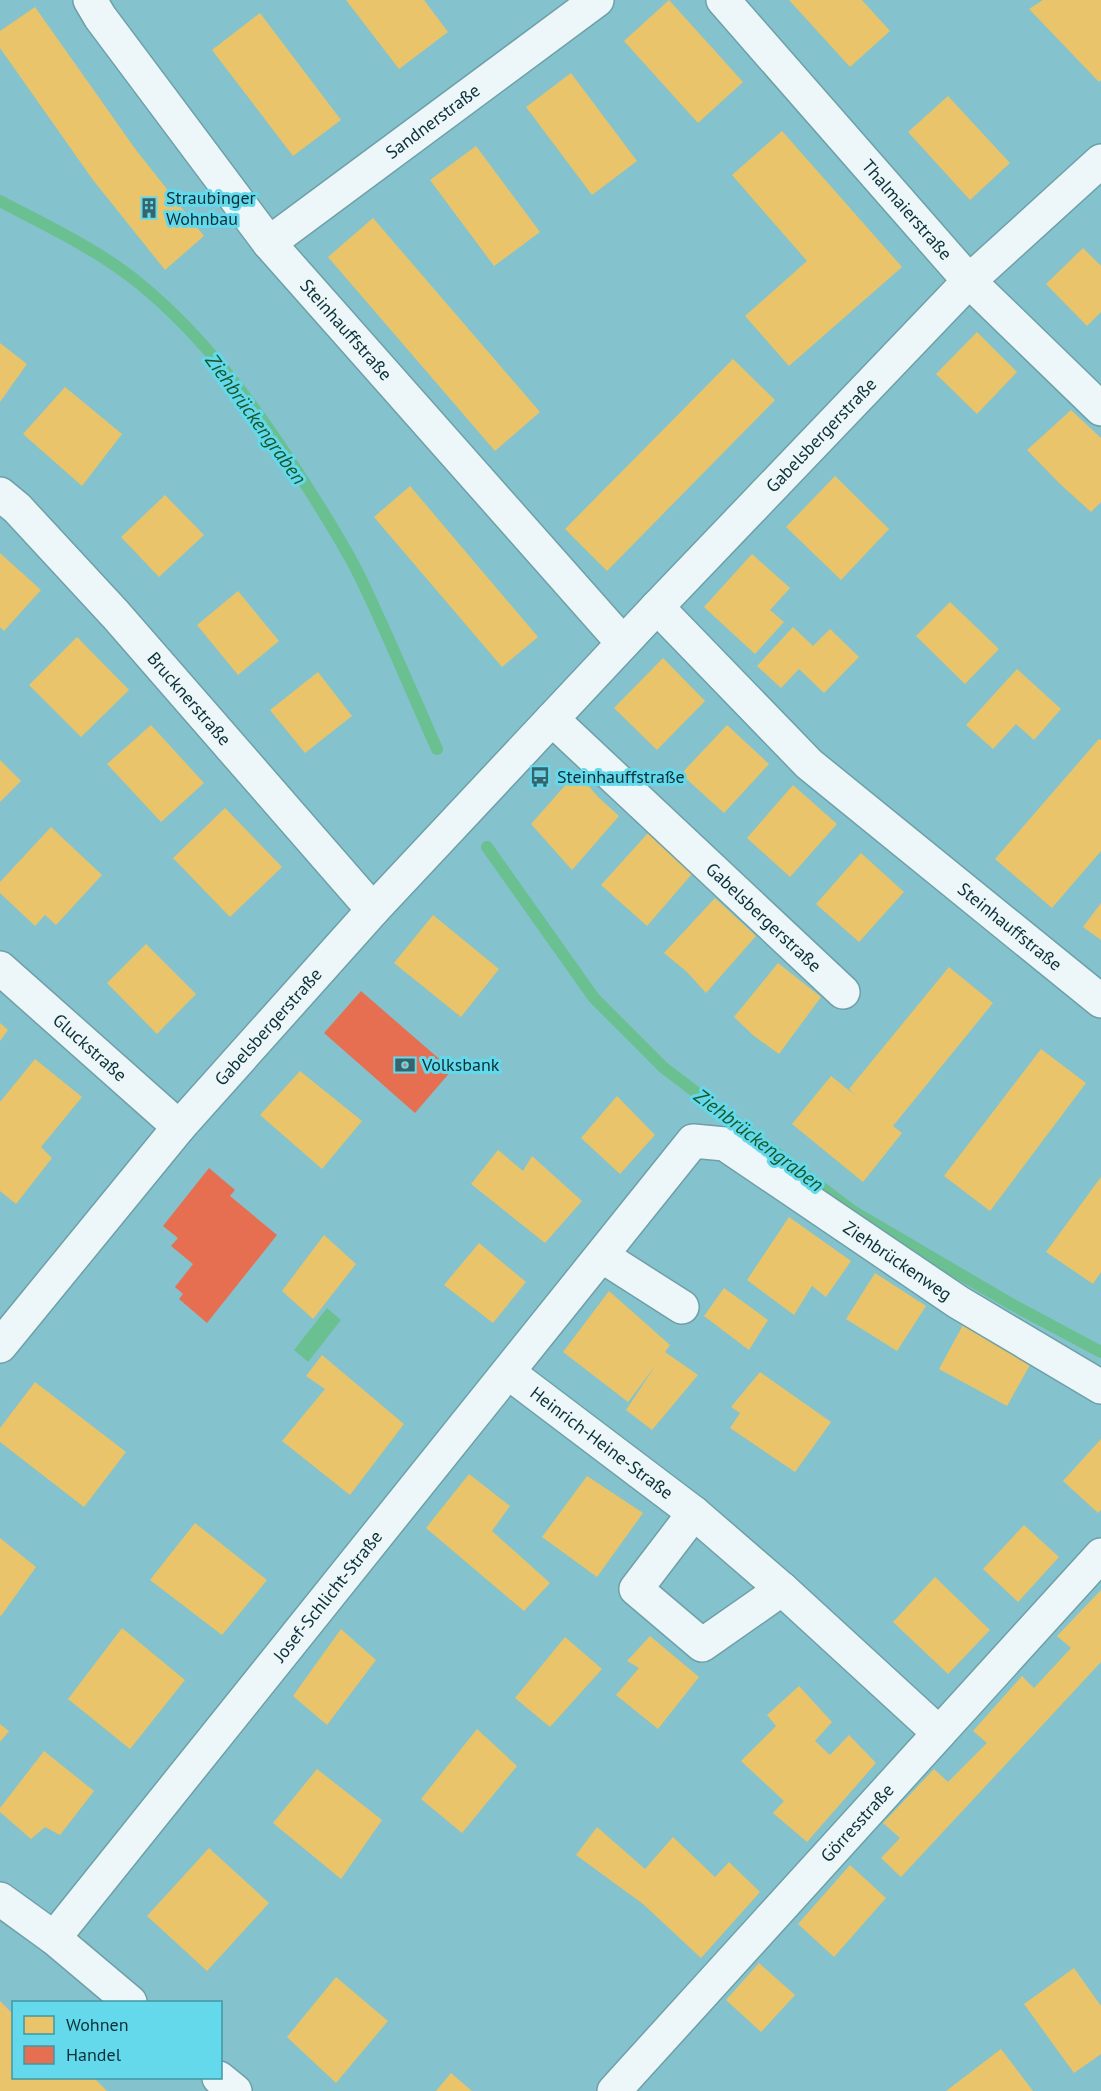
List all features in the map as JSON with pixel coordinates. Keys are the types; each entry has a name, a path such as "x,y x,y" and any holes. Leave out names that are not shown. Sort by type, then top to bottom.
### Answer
{"street":[{"name":"Steinhauffstraße","path":"90,0 100,17 269,243 623,643"},
{"name":"Sandnerstraße","path":"269,243 597,0"},
{"name":"Thalmaierstraße","path":"725,1 969,281 1101,409"},
{"name":"Gabelsbergerstraße","path":"0,1346 178,1127 373,910 657,607 969,281 1101,161"},
{"name":"Brucknerstraße","path":"0,494 17,508 116,615 373,910"},
{"name":"Steinhauffstraße","path":"657,607 809,764 1101,1001"},
{"name":"Gabelsbergerstraße","path":"552,719 843,992"},
{"name":"Gluckstraße","path":"0,968 178,1127"},
{"name":"Josef-Schlicht-Straße","path":"54,1938 693,1141"},
{"name":"Ziehbrückenweg","path":"693,1141 725,1144 958,1302 1101,1387"},
{"path":"602,1256 682,1307"},
{"name":"Heinrich-Heine-Straße","path":"509,1373 694,1513 782,1589 939,1733"},
{"path":"694,1513 636,1589 702,1645 782,1589"},
{"name":"Görresstraße","path":"614,2091 1101,1556"},
{"path":"0,1899 54,1938 129,2001"},
{"path":"220,2079 235,2091"}],"shaded area":[{"path":"327,1308 341,1320 308,1362 294,1350"}],"building: Wohnen":[{"path":"346,0 424,0 448,32 399,69"},
{"path":"669,0 743,82 698,123 624,41"},
{"path":"789,0 862,0 890,31 850,67"},
{"path":"1043,0 1101,0 1101,80 1099,82 1029,9"},
{"path":"35,7 136,150 204,236 165,270 93,180 0,48 0,31"},
{"path":"260,13 341,120 293,156 212,50"},
{"path":"571,73 637,161 592,195 526,107"},
{"path":"948,96 1010,163 970,200 908,132"},
{"path":"782,131 902,267 789,366 745,316 807,261 732,175"},
{"path":"476,146 540,232 494,266 430,180"},
{"path":"373,218 540,412 495,451 328,257"},
{"path":"1083,248 1101,266 1101,312 1087,326 1046,284"},
{"path":"977,332 1017,372 977,414 936,374"},
{"path":"0,343 27,364 0,402"},
{"path":"733,359 775,400 607,571 565,529"},
{"path":"65,387 122,434 82,486 23,434"},
{"path":"1071,410 1101,438 1101,502 1091,512 1027,450"},
{"path":"835,476 889,529 841,580 786,527"},
{"path":"410,486 538,637 502,667 374,517"},
{"path":"165,495 204,535 159,577 121,537"},
{"path":"0,553 41,590 4,631 0,627"},
{"path":"752,554 790,588 770,610 784,622 755,654 704,607"},
{"path":"238,591 279,641 238,675 197,625"},
{"path":"950,602 999,649 965,684 916,636"},
{"path":"793,627 813,646 830,629 859,657 824,693 799,669 781,688 757,666"},
{"path":"77,637 129,690 81,737 29,685"},
{"path":"663,658 705,701 657,750 614,708"},
{"path":"1017,669 1061,709 1034,740 1016,724 993,749 966,725"},
{"path":"318,672 352,716 305,753 270,710"},
{"path":"151,725 204,783 161,822 107,764"},
{"path":"727,725 769,764 724,813 681,774"},
{"path":"1099,739 1101,740 1101,851 1052,908 995,859"},
{"path":"0,760 21,781 0,802"},
{"path":"577,772 598,797 619,816 572,870 531,824"},
{"path":"793,785 837,824 790,877 747,838"},
{"path":"225,808 282,867 230,917 173,858"},
{"path":"51,827 102,875 56,925 45,915 35,926 0,893 0,882"},
{"path":"648,833 692,874 647,926 601,885"},
{"path":"861,853 904,892 859,942 816,904"},
{"path":"715,898 756,936 706,993 687,972 664,953"},
{"path":"1101,903 1101,940 1083,927"},
{"path":"433,915 499,969 461,1017 394,963"},
{"path":"146,944 196,994 157,1034 107,983"},
{"path":"778,963 821,997 779,1054 754,1036 734,1017"},
{"path":"949,967 993,1003 893,1126 902,1133 863,1182 792,1124 831,1076 856,1096 849,1089"},
{"path":"0,1023 8,1030 0,1041"},
{"path":"1041,1049 1086,1083 990,1211 944,1176"},
{"path":"35,1059 82,1097 41,1147 52,1158 16,1204 0,1191 0,1102"},
{"path":"300,1071 362,1121 322,1169 260,1115"},
{"path":"617,1096 655,1135 620,1174 581,1138"},
{"path":"498,1150 523,1171 532,1156 582,1201 545,1243 471,1184"},
{"path":"1101,1177 1101,1272 1093,1284 1046,1252"},
{"path":"789,1217 851,1261 826,1297 812,1286 794,1315 747,1280"},
{"path":"324,1235 356,1264 313,1319 282,1291"},
{"path":"479,1243 526,1282 493,1323 444,1285"},
{"path":"875,1273 926,1306 897,1351 846,1319"},
{"path":"724,1288 768,1320 749,1350 704,1316"},
{"path":"609,1291 670,1345 665,1352 698,1375 652,1430 626,1410 656,1365 628,1402 563,1352"},
{"path":"963,1325 1031,1363 1007,1406 939,1369"},
{"path":"322,1355 404,1424 350,1495 282,1441 325,1389 306,1376"},
{"path":"760,1372 831,1422 795,1472 730,1428 740,1413 731,1407"},
{"path":"35,1382 126,1452 84,1507 0,1442 0,1428"},
{"path":"1101,1439 1101,1510 1098,1513 1063,1481"},
{"path":"469,1474 510,1506 492,1531 550,1583 524,1611 426,1528"},
{"path":"587,1476 643,1513 597,1577 542,1537"},
{"path":"195,1523 267,1580 222,1635 150,1580"},
{"path":"1024,1525 1059,1557 1018,1602 983,1569"},
{"path":"0,1538 36,1567 1,1616 0,1615"},
{"path":"935,1577 990,1630 948,1674 893,1622"},
{"path":"1101,1590 1101,1662 901,1877 881,1858 900,1838 883,1823 934,1769 948,1782 987,1743 973,1731 1022,1676 1034,1688 1071,1648 1057,1636"},
{"path":"122,1628 185,1680 130,1749 68,1699"},
{"path":"341,1629 376,1660 327,1725 293,1696"},
{"path":"650,1636 699,1677 658,1729 616,1695 639,1668 627,1661"},
{"path":"565,1637 602,1669 550,1727 515,1698"},
{"path":"799,1686 832,1722 815,1741 830,1755 849,1735 876,1763 807,1842 773,1813 784,1801 741,1761 776,1726 767,1715"},
{"path":"0,1724 9,1731 0,1742"},
{"path":"477,1729 517,1766 462,1833 421,1799"},
{"path":"44,1751 94,1791 60,1835 45,1827 31,1839 0,1812 0,1808"},
{"path":"317,1769 382,1820 341,1879 273,1823"},
{"path":"597,1827 645,1869 673,1837 715,1877 729,1862 760,1892 701,1958 643,1904 576,1855"},
{"path":"209,1848 269,1903 207,1971 147,1916"},
{"path":"850,1865 886,1898 834,1957 798,1924"},
{"path":"759,1963 795,1995 761,2032 726,2000"},
{"path":"1074,1968 1101,2006 1101,2054 1074,2073 1024,2004"},
{"path":"336,1977 388,2021 336,2083 287,2037"},
{"path":"0,2001 12,2013 12,2079 95,2079 107,2091 0,2091"},
{"path":"1001,2049 1033,2091 946,2091"},
{"path":"451,2073 472,2091 436,2091"}],"building: Handel":[{"path":"361,991 452,1070 415,1113 324,1033"},
{"path":"209,1168 235,1190 230,1196 277,1235 207,1323 179,1299 183,1294 175,1287 193,1264 171,1246 178,1238 163,1226"}],"waterway":[{"name":"Ziehbrückengraben","path":"0,201 72,239 107,260 140,284 187,328 230,376 286,455 348,554 381,621 437,749"},
{"name":"Ziehbrückengraben","path":"487,847 594,998 664,1068 854,1212 1013,1305 1101,1352"}],"place":[{"name":"Straubinger Wohnbau","path":"149,208"},
{"name":"Steinhauffstraße","path":"540,777"},
{"name":"Volksbank","path":"405,1065"}]}
